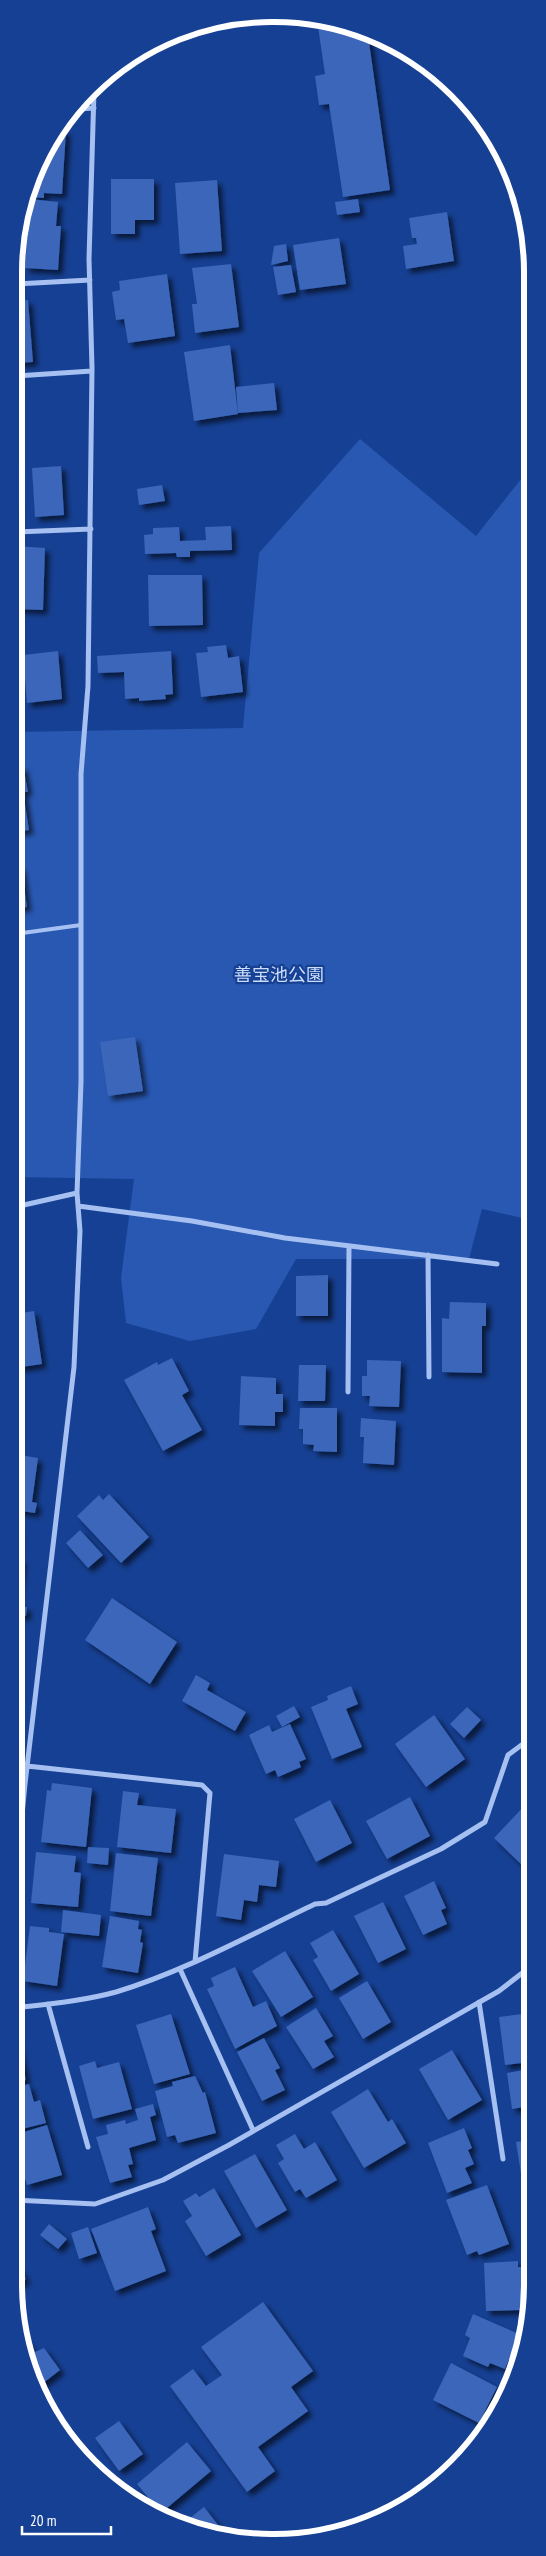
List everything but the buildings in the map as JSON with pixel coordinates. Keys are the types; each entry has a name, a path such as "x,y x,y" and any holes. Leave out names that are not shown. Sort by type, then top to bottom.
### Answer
{"street":[{"path":"22,1817 74,1366 80,1231 77,1194 81,1082 81,774 88,686 92,371 90,280 94,98"},
{"path":"84,109 94,108"},
{"path":"22,284 90,280"},
{"path":"22,376 92,371"},
{"path":"22,532 91,529"},
{"path":"22,1206 77,1194"},
{"path":"78,1206 349,1246 497,1264"},
{"path":"348,1392 349,1246"},
{"path":"428,1255 429,1377"},
{"path":"22,2007 114,1992 180,1969 315,1904 326,1903 441,1849 485,1822 508,1755 524,1743"},
{"path":"27,1766 202,1785 210,1793 195,1962"},
{"path":"180,1969 253,2130"},
{"path":"22,2200 95,2204 139,2190 186,2169 499,1991 524,1972"},
{"path":"479,2002 503,2159"},
{"path":"48,2004 88,2147"}],"lane":[{"path":"22,933 81,925"}],"green space":[{"name":"善宝池公園","path":"360,439 476,536 524,475 524,1218 482,1209 469,1259 296,1259 256,1329 190,1341 126,1323 121,1278 134,1179 22,1177 22,732 243,728 259,553"}]}
